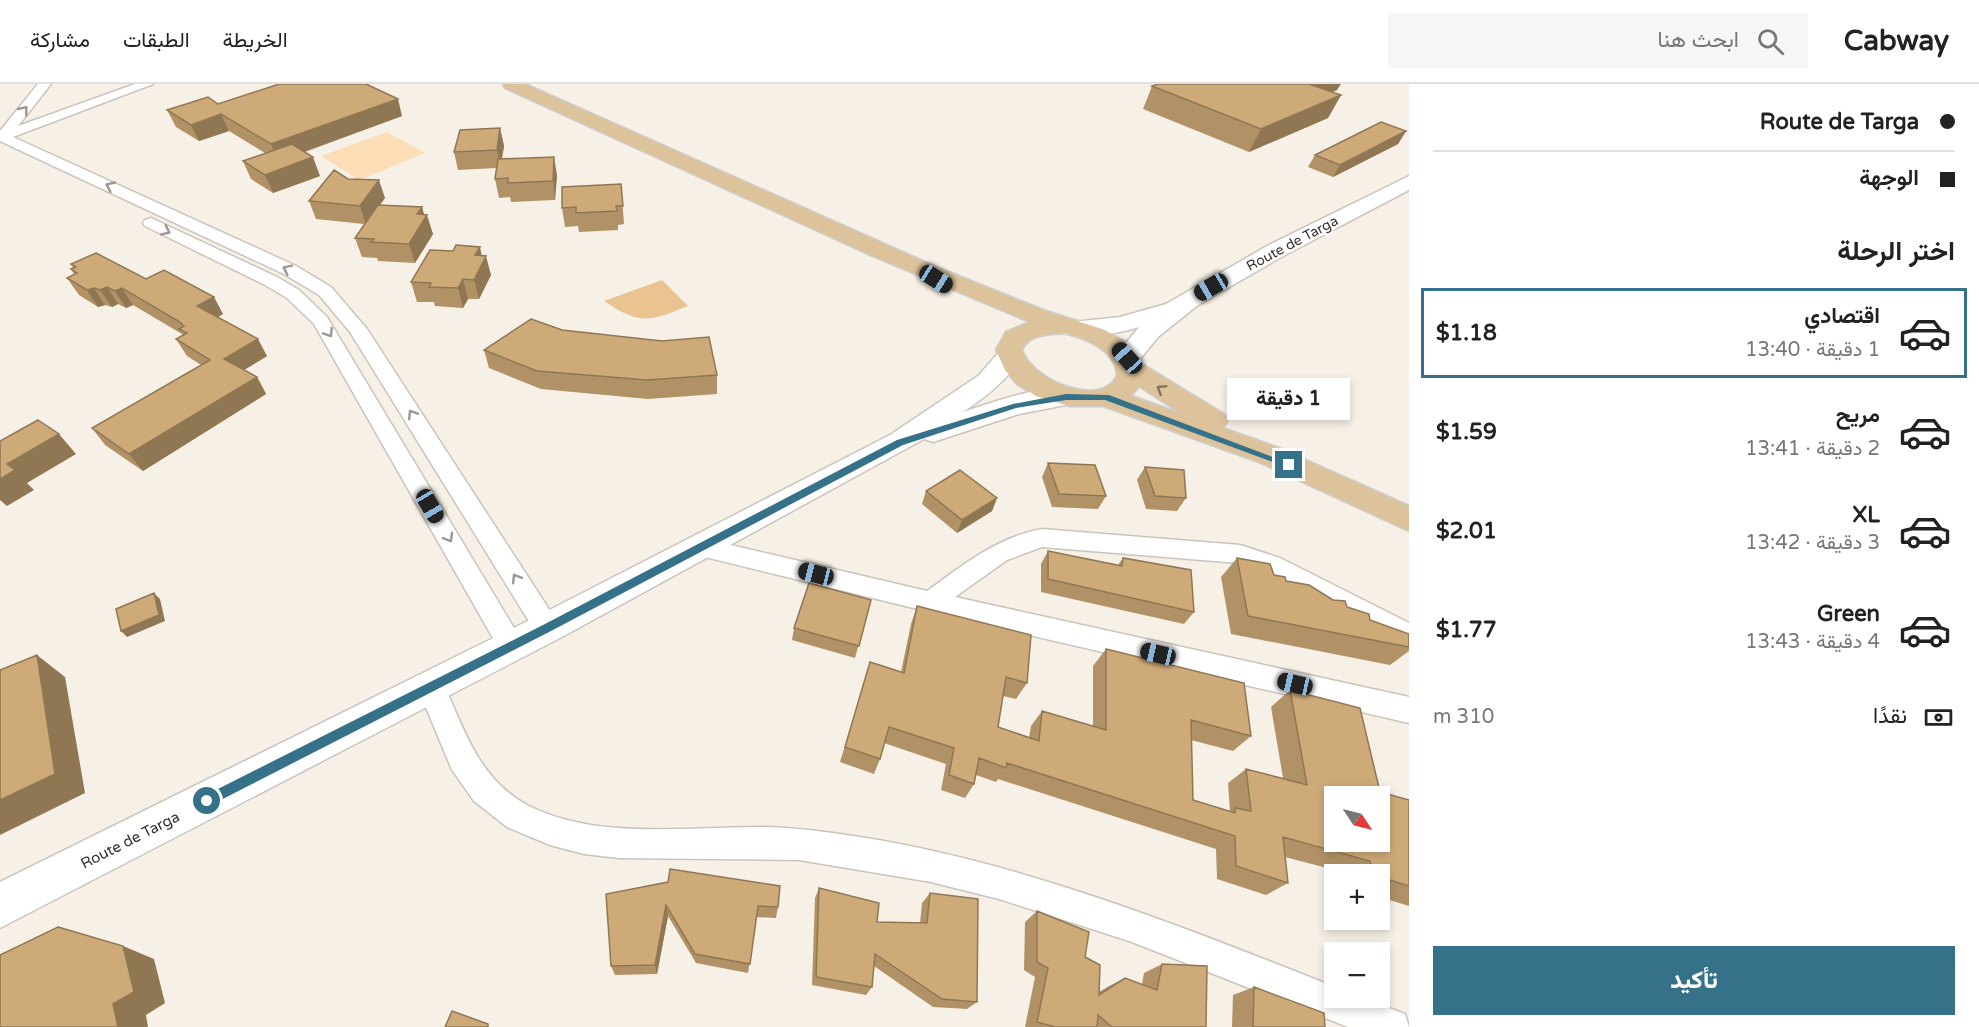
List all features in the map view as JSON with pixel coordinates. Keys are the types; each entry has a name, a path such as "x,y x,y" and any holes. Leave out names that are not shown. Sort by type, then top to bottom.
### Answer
{"main road":[{"path":"511,84 916,266 1068,327 1101,337 1116,347 1129,364 1269,455"},
{"name":"Route de Targa","path":"1068,327 1122,324 1177,306 1262,257 1404,189"},
{"path":"916,266 987,315 1009,351 1015,369 1028,381 1066,397 1106,397 1269,455 1409,519"},
{"name":"Route de Targa","path":"1129,364 1137,342 1177,306"},
{"path":"1009,351 1016,336 1029,329 1068,327"},
{"name":"Route de Targa","path":"0,906 547,628 900,442 988,382 1009,351"},
{"path":"1106,397 1121,391 1129,382 1129,364"},
{"name":"Route de Targa","path":"900,442 1016,405 1066,397"}],"street":[{"path":"1,140 45,84"},
{"path":"1,140 147,84"},
{"path":"1,140 290,270 325,291 358,329 547,628"},
{"path":"1,140 271,281 304,304 321,321 334,341 511,646"},
{"path":"930,602 1011,546 1027,539 1053,539 1248,556 1409,635"},
{"path":"701,546 930,602 1409,710"},
{"path":"431,686 465,768 485,793 518,816 577,838 641,843 798,844 863,853 973,874 1049,896 1123,923 1392,1027"}],"shaded area":[{"path":"387,132 425,153 359,180 321,156"},
{"path":"662,280 688,306 653,318 644,318 627,314 604,301"}],"building":[{"path":"279,84 366,84 398,99 271,144 221,114 191,125 167,110 208,97 218,104"},
{"path":"1158,84 1309,84 1341,95 1261,129 1152,86"},
{"path":"1381,122 1406,131 1340,165 1315,155"},
{"path":"500,128 497,150 454,152 460,130"},
{"path":"292,144 313,157 265,175 243,161"},
{"path":"554,157 553,181 508,183 508,178 495,179 498,159"},
{"path":"334,170 348,179 379,180 360,206 309,201"},
{"path":"621,184 623,206 616,206 617,211 576,213 576,207 562,208 562,187"},
{"path":"378,205 422,207 417,214 427,215 409,244 371,242 374,239 355,238"},
{"path":"456,245 480,247 475,255 486,256 474,280 463,279 458,288 429,287 431,283 411,282 430,250 453,251"},
{"path":"96,253 146,279 164,270 214,297 197,306 258,339 224,359 257,377 129,454 92,428 210,360 176,339 187,333 179,329 184,326 180,322 122,288 115,291 107,287 100,290 94,288 87,290 67,278 77,273 71,269 76,267 71,264"},
{"path":"531,319 562,330 662,341 709,337 717,375 647,380 537,371 484,350"},
{"path":"38,420 59,434 7,464 15,470 0,479 0,441"},
{"path":"1048,463 1095,465 1106,496 1059,494"},
{"path":"1145,467 1184,470 1186,498 1155,496"},
{"path":"960,470 997,498 962,520 926,491"},
{"path":"1048,551 1122,566 1123,558 1191,570 1194,612 1048,579"},
{"path":"1237,558 1270,564 1274,575 1285,577 1286,581 1309,585 1333,600 1345,601 1347,607 1369,614 1370,620 1409,634 1409,647 1248,616"},
{"path":"809,583 871,600 859,646 794,628"},
{"path":"154,593 159,615 121,631 116,609"},
{"path":"917,606 1031,635 1027,683 1006,677 998,727 1039,741 1042,711 1106,730 1106,649 1244,683 1251,736 1191,720 1193,800 1235,813 1235,808 1251,811 1246,769 1307,785 1290,690 1360,708 1379,786 1324,786 1324,848 1283,837 1288,883 1236,866 1235,836 1007,763 1006,768 979,758 974,784 949,775 954,748 889,727 880,759 845,747 870,662 904,673"},
{"path":"37,655 55,774 0,800 0,670"},
{"path":"1390,795 1409,800 1409,886 1390,880 1390,864 1371,864 1370,861 1337,852 1390,852"},
{"path":"670,869 780,886 778,907 758,906 750,964 695,954 666,905 655,965 611,966 606,894 668,882"},
{"path":"819,888 879,903 877,922 927,923 930,893 978,899 977,1002 942,999 875,954 872,987 816,977"},
{"path":"1037,911 1089,932 1085,957 1100,965 1099,995 1125,978 1157,990 1162,964 1207,966 1206,1027 1112,1027 1098,1015 1097,1027 1055,1027 1037,1022 1048,968 1037,962"},
{"path":"58,927 123,946 134,992 113,1004 118,1027 0,1027 0,955"},
{"path":"1254,987 1324,1013 1325,1027 1253,1027"},
{"path":"452,1011 488,1024 488,1027 445,1027"}],"route":[{"path":"207,801 547,628 900,442 1016,405 1066,397 1087,399 1106,397 1269,455 1289,465"}]}
